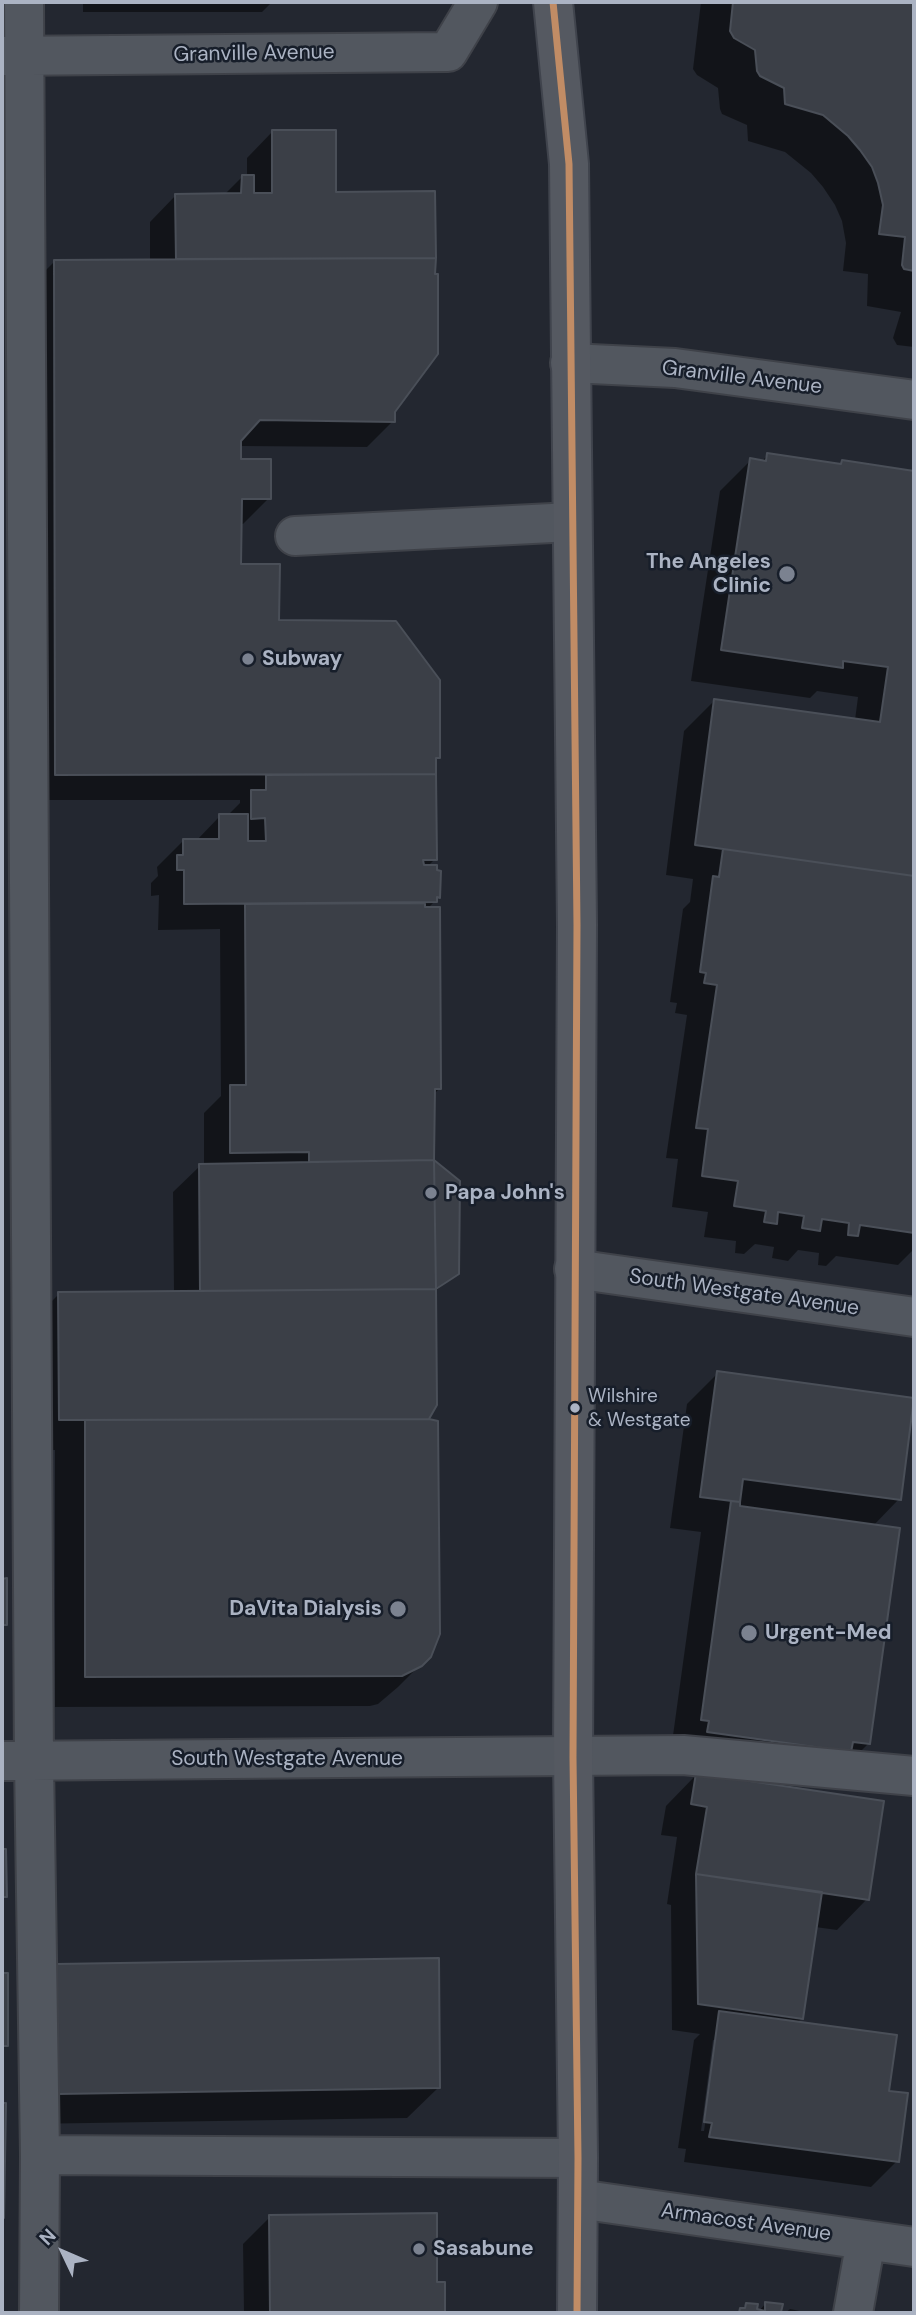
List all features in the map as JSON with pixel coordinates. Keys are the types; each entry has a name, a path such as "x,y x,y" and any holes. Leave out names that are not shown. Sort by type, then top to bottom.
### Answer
{"main road":[{"path":"553,2 569,164 577,925 573,1757 578,2158 577,2313"}],"street":[{"path":"23,2 13,56 18,1761 40,2155 39,2313"},
{"name":"Granville Avenue","path":"13,56 448,52 478,2"},
{"name":"Granville Avenue","path":"570,362 676,368 914,400"},
{"path":"295,536 572,522"},
{"name":"South Westgate Avenue","path":"574,1269 914,1317"},
{"name":"South Westgate Avenue","path":"18,1761 684,1755 914,1776"},
{"path":"40,2155 578,2158"},
{"name":"Armacost Avenue","path":"578,2199 914,2247"},
{"path":"853,2313 866,2240"}],"building":[{"path":"733,2 914,2 914,271 904,269 902,265 905,237 879,234 883,205 872,167 848,136 823,115 785,104 784,88 760,76 755,50 734,38 730,31"},
{"path":"272,130 336,130 336,192 435,191 436,258 176,259 175,194 241,193 242,175 254,175 254,193 272,193"},
{"path":"436,258 438,354 395,412 395,422 260,420 241,441 241,459 271,459 271,499 242,499 241,564 280,564 279,620 396,621 440,680 440,758 436,758 436,774 55,775 54,260"},
{"path":"767,453 841,464 842,460 914,471 914,876 695,845 714,699 880,722 888,667 843,661 843,668 721,650 750,458 766,461"},
{"path":"436,774 437,860 423,860 424,865 437,865 437,870 441,871 440,898 437,897 437,902 184,904 184,870 177,870 177,855 183,855 183,839 219,839 219,814 248,814 248,841 266,841 265,818 251,819 251,790 266,790 266,775"},
{"path":"723,849 914,876 914,1233 860,1225 858,1236 848,1235 849,1223 822,1219 820,1231 802,1228 804,1216 778,1212 777,1224 764,1222 766,1211 734,1206 738,1181 702,1176 708,1129 696,1128 717,985 704,983 706,973 700,972 713,876 719,877"},
{"path":"425,903 425,907 440,907 441,1089 435,1089 434,1160 309,1162 309,1152 230,1153 230,1085 246,1085 245,904"},
{"path":"434,1160 460,1181 459,1274 436,1289"},
{"path":"434,1160 436,1289 200,1291 199,1164"},
{"path":"436,1289 437,1405 429,1419 59,1420 58,1292"},
{"path":"717,1371 914,1398 901,1500 743,1479 740,1502 700,1497"},
{"path":"85,1420 438,1421 440,1634 431,1657 422,1666 402,1676 85,1677"},
{"path":"731,1501 740,1502 740,1506 900,1528 870,1744 853,1742 851,1752 707,1732 709,1721 701,1720"},
{"path":"7,1578 7,1625 2,1625 2,1579"},
{"path":"696,1773 884,1801 869,1900 696,1874 707,1807 691,1804"},
{"path":"2,1849 6,1849 7,1897 2,1897"},
{"path":"696,1874 822,1892 803,2019 698,2004"},
{"path":"439,1958 440,2088 57,2094 56,1964"},
{"path":"2,1973 8,1973 8,2046 2,2046"},
{"path":"719,2011 897,2035 889,2091 908,2093 899,2162 709,2137 712,2123 704,2122"},
{"path":"2,2103 6,2103 4,2218 2,2218"},
{"path":"437,2213 437,2282 445,2282 445,2313 270,2313 269,2215"},
{"path":"765,2302 783,2304 781,2312 786,2313 739,2313 746,2303 758,2304 757,2309 765,2311"}],"transit line":[{"path":"553,2 569,164 577,925 573,1757 578,2158 577,2313"}],"place":[{"name":"The Angeles Clinic","path":"787,574"},
{"name":"Subway","path":"248,659"},
{"name":"Papa John's","path":"431,1193"},
{"name":"Wilshire & Westgate","path":"575,1408"},
{"name":"DaVita Dialysis","path":"398,1609"},
{"name":"Urgent-Med","path":"749,1633"},
{"name":"Sasabune","path":"419,2249"}]}
